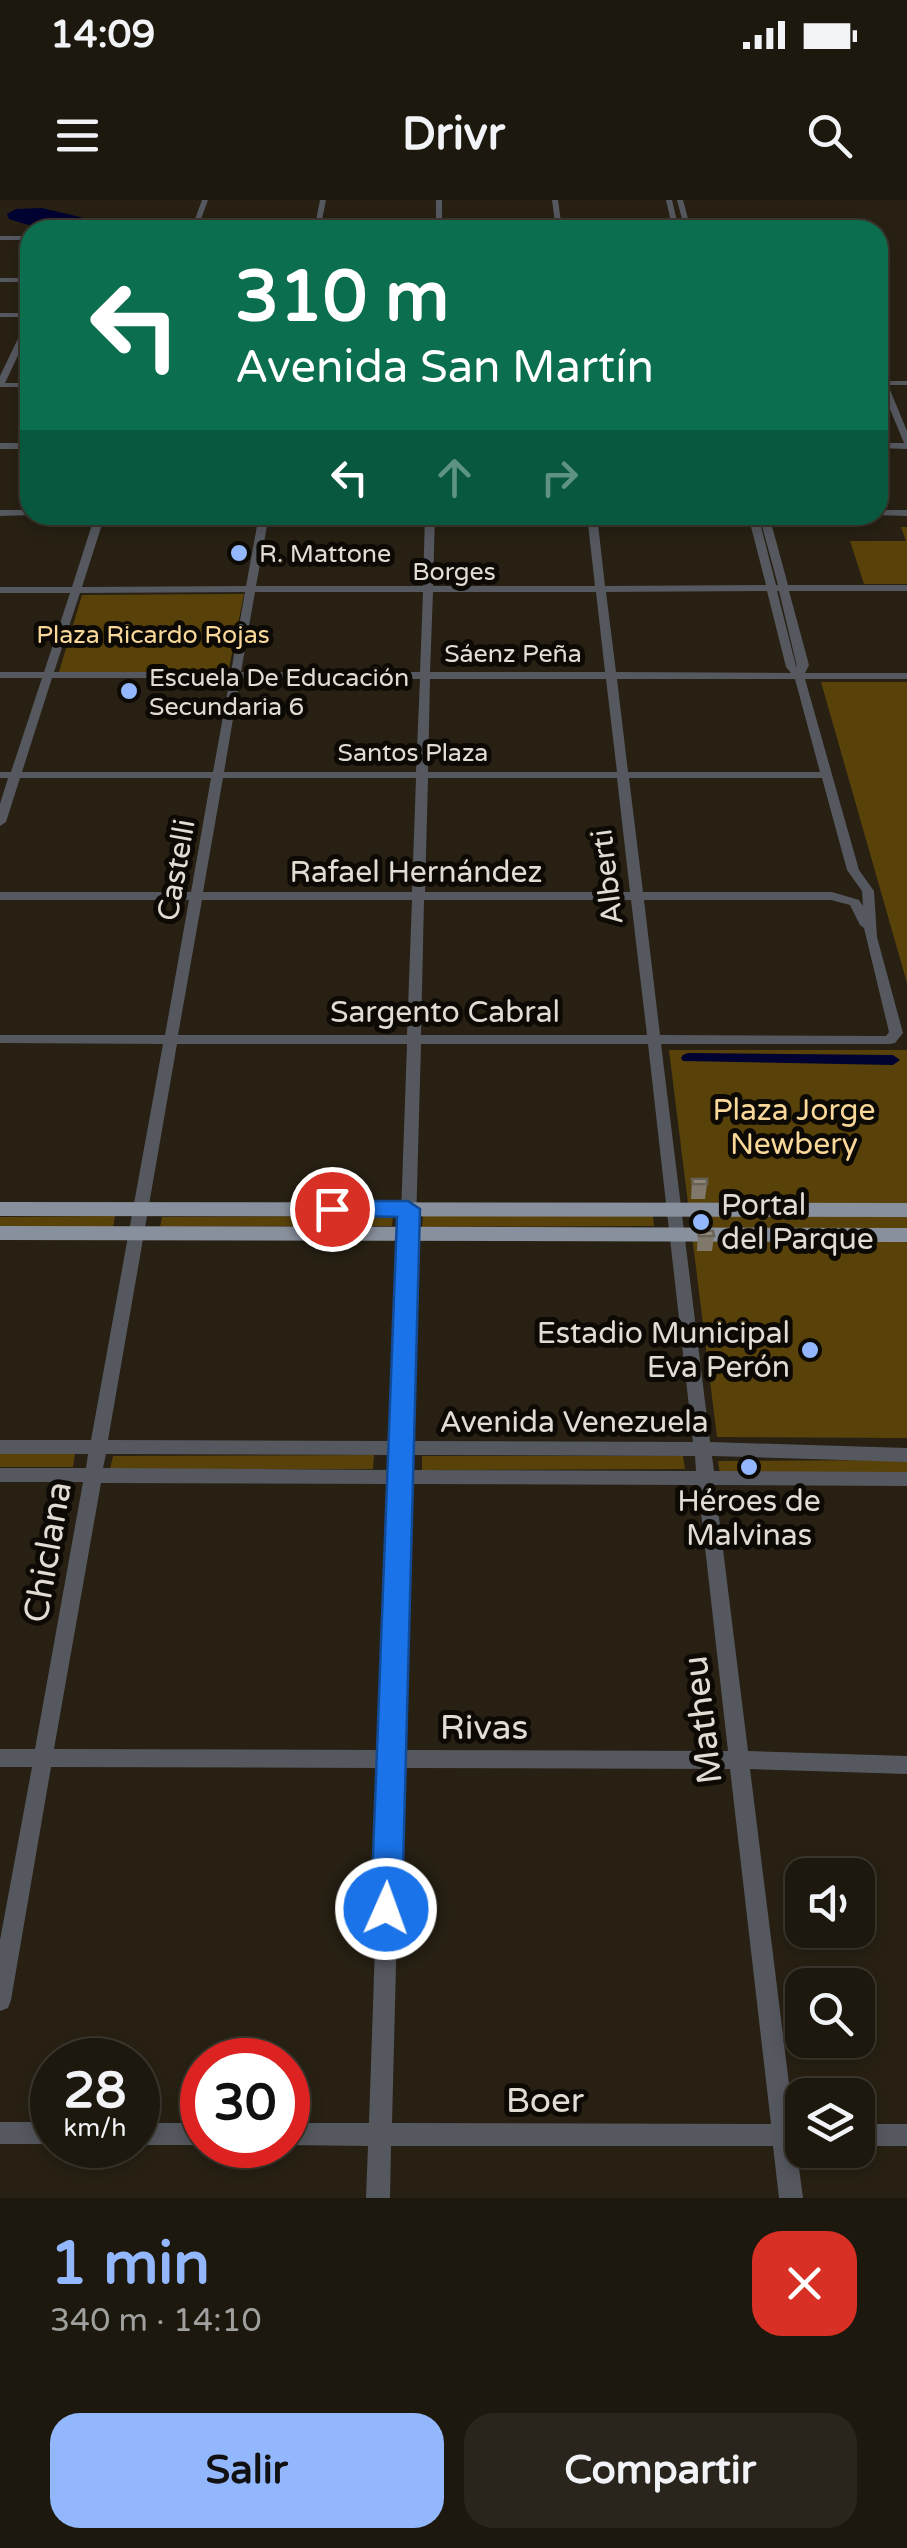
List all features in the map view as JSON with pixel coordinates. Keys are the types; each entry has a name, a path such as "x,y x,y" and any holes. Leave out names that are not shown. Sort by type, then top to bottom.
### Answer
{"main road":[{"path":"0,1209 907,1210"},
{"path":"0,1233 907,1235"}],"street":[{"path":"0,382 20,343"},
{"path":"888,400 907,444"},
{"path":"888,419 897,419"},
{"path":"0,822 97,525"},
{"name":"Castelli","path":"136,1233 262,525"},
{"path":"378,2198 430,525"},
{"name":"Alberti","path":"593,525 677,1234"},
{"path":"757,525 785,588 804,664 799,675"},
{"path":"765,525 772,588 791,666 799,675 853,870 868,891 870,937"},
{"name":"Borges","path":"0,590 907,588"},
{"name":"Sáenz Peña","path":"0,675 907,676"},
{"name":"Santos Plaza","path":"0,775 826,776"},
{"path":"832,896 850,886 853,870"},
{"name":"Rafael Hernández","path":"0,896 832,896"},
{"path":"832,896 855,903 870,937"},
{"name":"Sargento Cabral","path":"0,1039 890,1040 896,1033 870,937"},
{"name":"Chiclana","path":"0,2000 136,1233"},
{"name":"Matheu","path":"677,1234 740,1760 785,2078"},
{"name":"Avenida Venezuela","path":"0,1448 702,1450 907,1455"},
{"name":"Avenida Venezuela","path":"0,1475 907,1479"},
{"name":"Rivas","path":"0,1758 740,1760 907,1765"},
{"path":"0,2133 30,2134"},
{"name":"Boer","path":"310,2134 785,2135"},
{"path":"875,2135 907,2135"},
{"name":"Matheu","path":"791,2198 792,2168"}],"green space":[{"path":"901,527 907,527 907,584 864,584 850,541 906,541"},
{"name":"Plaza Ricardo Rojas","path":"244,594 228,673 59,672 82,595"},
{"path":"821,682 907,682 907,983"},
{"name":"Plaza Jorge Newbery","path":"669,1050 907,1050 907,1438 717,1437"},
{"path":"115,1216 113,1227 0,1227 0,1217"},
{"path":"393,1216 392,1226 160,1227 162,1217"},
{"path":"423,1216 653,1216 654,1226 422,1227"},
{"path":"0,1454 75,1454 73,1467 0,1467"},
{"path":"374,1455 373,1469 110,1469 113,1456"},
{"path":"422,1456 683,1456 685,1469 422,1470"},
{"path":"907,1460 907,1474 720,1474 718,1461"}],"shaded area":[{"path":"42,208 92,220 20,222 9,219 7,214 16,209"}],"building":[{"path":"692,1179 707,1179 707,1184 693,1184"},
{"path":"698,1231 713,1231 714,1236 699,1236"}],"waterway":[{"path":"688,1058 893,1060"}],"place":[{"name":"R. Mattone","path":"239,553"},
{"name":"Escuela De Educación Secundaria 6","path":"129,691"},
{"name":"Portal del Parque","path":"701,1222"},
{"name":"Estadio Municipal Eva Perón","path":"810,1350"},
{"name":"Héroes de Malvinas","path":"749,1467"}],"route":[{"path":"332,1209 408,1209 386,1909"}]}
